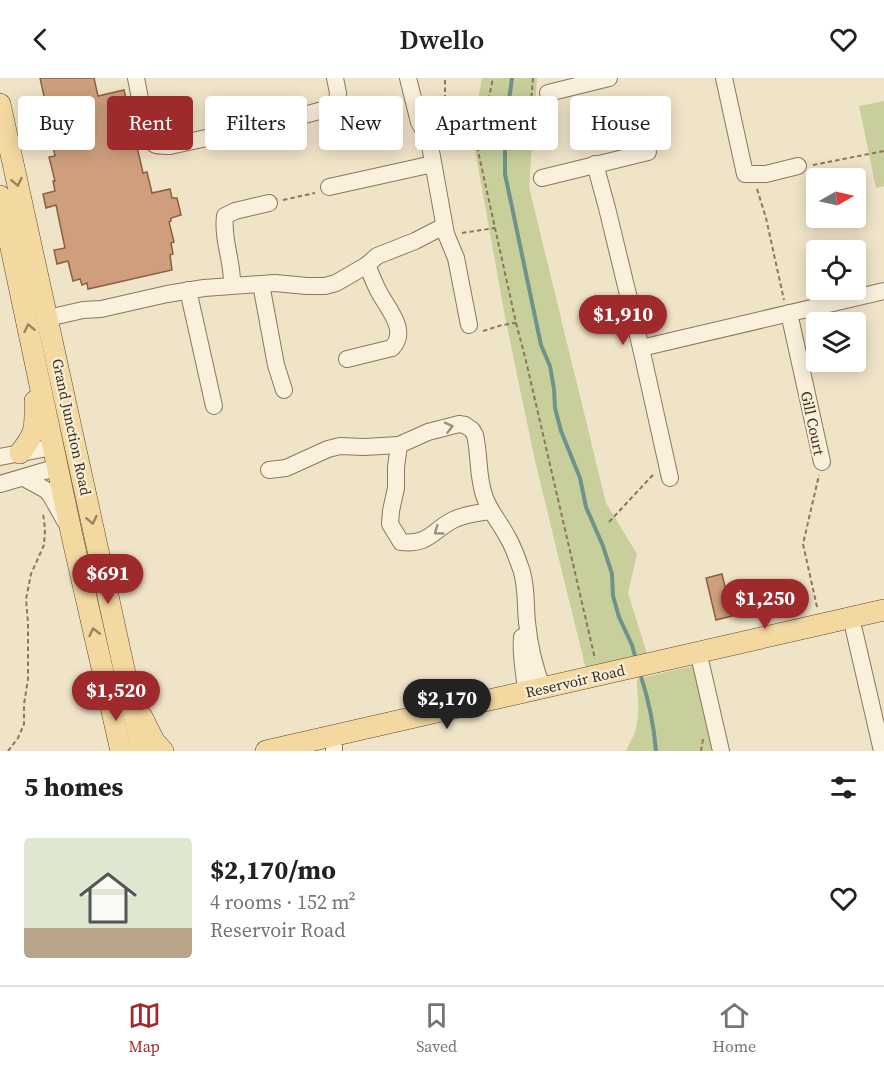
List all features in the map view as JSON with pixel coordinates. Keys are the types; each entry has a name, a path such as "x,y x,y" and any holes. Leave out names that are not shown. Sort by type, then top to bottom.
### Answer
{"main road":[{"name":"Grand Junction Road","path":"0,104 2,125 49,322 142,751"},
{"name":"Grand Junction Road","path":"0,196 72,536 121,751"},
{"path":"10,455 33,435 35,428 35,357"},
{"path":"56,457 77,452"},
{"name":"Reservoir Road","path":"329,746 534,690 652,669 853,624 884,610"},
{"name":"Reservoir Road","path":"700,658 820,625 884,623"},
{"name":"Reservoir Road","path":"266,751 329,746 612,676"},
{"path":"127,684 148,730 163,751"}],"street":[{"path":"136,78 147,135 151,143 157,146 170,146 327,109 336,102 338,93 335,78"},
{"path":"408,78 419,122 429,140 445,231 456,258 469,325"},
{"path":"724,78 751,174 766,174 798,166"},
{"path":"548,93 600,79"},
{"path":"542,177 648,152"},
{"path":"329,188 434,164"},
{"path":"595,165 641,348 668,472"},
{"path":"232,285 233,273 223,227 225,216 235,211 269,203"},
{"path":"49,322 83,310 101,309 188,290 275,283 325,286 336,283 367,265 377,255 445,231"},
{"path":"348,359 392,348 399,337 391,310 378,291 367,265"},
{"path":"261,284 276,365 284,390"},
{"path":"188,290 214,406"},
{"path":"641,348 884,291"},
{"name":"Gill Court","path":"789,313 822,462"},
{"path":"269,470 286,468 340,446 399,445 450,425 465,425 472,430 475,435 481,486 491,511 508,537 522,572 526,590 526,619 521,648 522,665 525,677 534,690"},
{"path":"399,445 396,488 390,524 401,542 422,541 451,521 473,513 491,511"},
{"path":"10,455 56,457"},
{"path":"0,484 24,478 56,457"},
{"path":"24,478 46,490 51,496 72,536"},
{"path":"853,624 882,751"},
{"path":"700,658 721,751"}],"path":[{"path":"445,78 445,96"},
{"path":"493,78 478,151 516,323 612,676"},
{"path":"798,166 820,165 884,151"},
{"path":"751,174 766,218 789,313"},
{"path":"269,203 329,188"},
{"path":"445,231 495,228"},
{"path":"469,325 481,332 516,323"},
{"path":"820,625 803,544 822,462"},
{"path":"609,522 650,478 668,472"},
{"path":"8,751 18,738 24,724 28,679 26,599 31,574 44,544 43,511"}],"green space":[{"path":"482,78 537,78 536,96 479,96"},
{"path":"884,101 884,186 876,188 859,106"},
{"path":"475,150 532,150 529,187 606,503 637,554 628,593 650,663 588,678 535,461 505,317"},
{"path":"701,664 721,751 626,751 638,717 637,679"}],"building":[{"path":"40,78 94,78 98,96 124,90 125,96 107,96 107,150 138,150 143,173 147,172 152,193 170,189 172,198 177,198 181,215 171,218 169,222 174,242 171,243 173,254 170,255 172,270 88,289 87,283 82,285 80,279 73,281 68,261 57,264 54,250 65,248 56,205 46,208 43,194 55,191 49,157 55,156 54,150 95,150 95,96 44,96"},
{"path":"722,574 732,616 716,620 706,578"}],"waterway":[{"path":"512,78 505,130 505,174 541,345 550,366 555,408 561,431 580,478 586,507 603,546 612,574 613,596 619,617 636,660"},
{"path":"640,673 646,692 656,751"}]}
